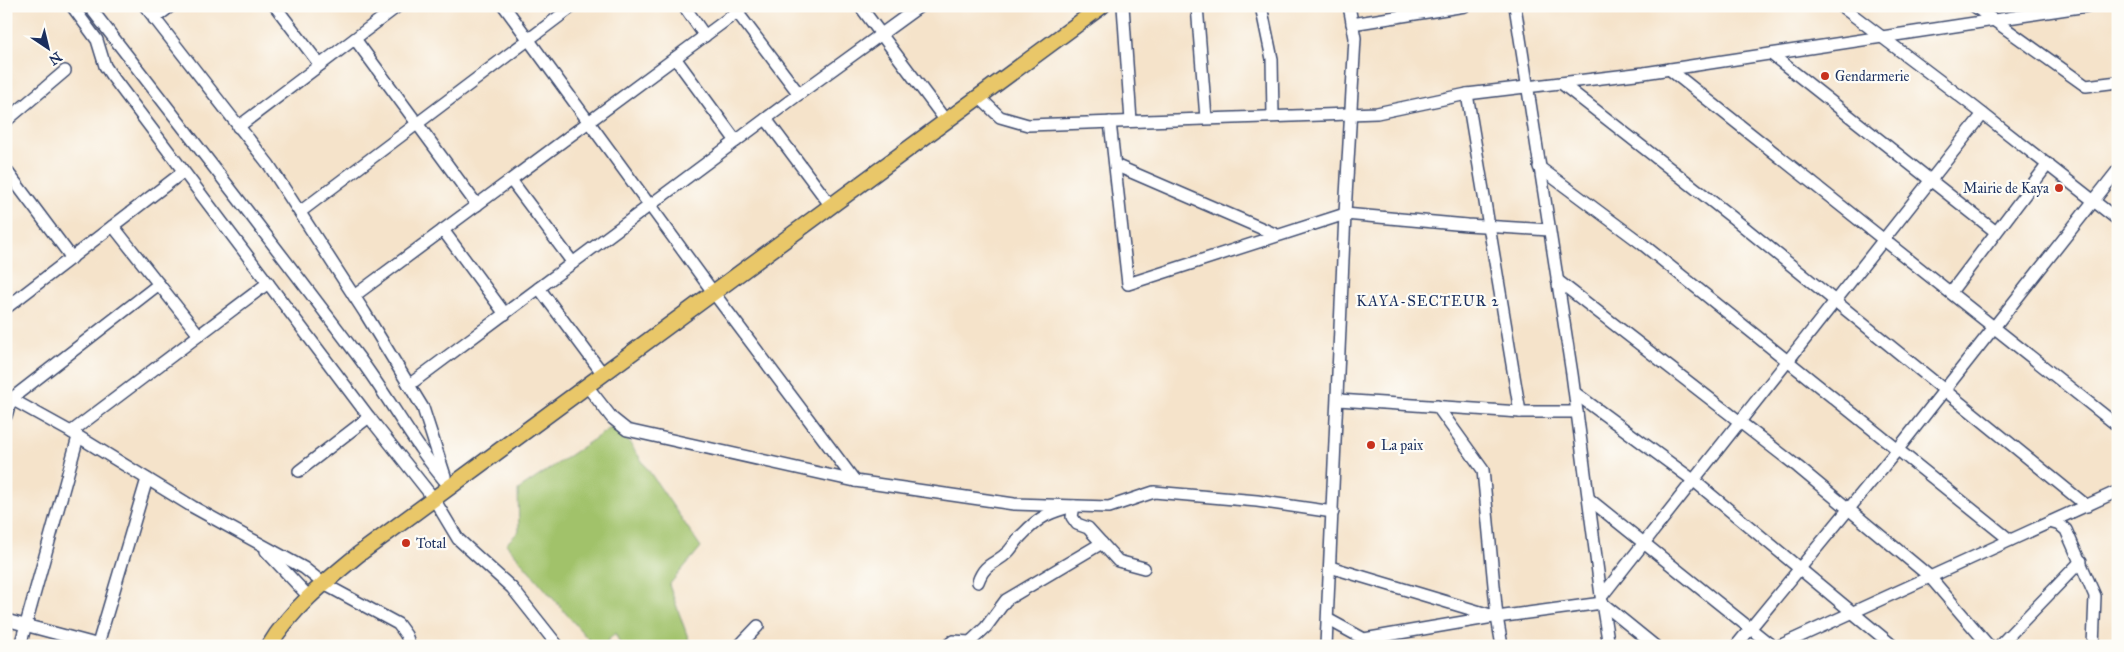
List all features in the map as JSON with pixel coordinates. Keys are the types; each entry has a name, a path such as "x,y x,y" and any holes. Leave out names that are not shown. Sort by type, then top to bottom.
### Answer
{"main road":[{"path":"269,646 285,623 324,584 360,554 449,486 1102,6"}],"street":[{"path":"72,6 97,40 111,75 369,418 434,499 462,544 512,588 558,646"},
{"path":"89,6 267,234 364,363 449,486"},
{"path":"145,6 269,165 354,296 423,408 449,486"},
{"path":"154,18 171,6"},
{"path":"275,6 320,65"},
{"path":"238,127 355,39 382,11 398,6"},
{"path":"504,6 713,292 855,481"},
{"path":"300,212 573,6"},
{"path":"684,6 706,36"},
{"path":"860,6 946,121"},
{"path":"409,385 920,6"},
{"path":"1124,6 1131,121"},
{"path":"1197,6 1206,118"},
{"path":"1261,6 1272,59 1273,116"},
{"path":"1326,646 1345,214 1355,38 1349,6"},
{"path":"1352,24 1464,6"},
{"path":"1515,6 1575,393 1609,646"},
{"path":"1842,6 2118,220"},
{"path":"1974,6 2086,86 2118,82"},
{"path":"979,97 1000,117 1028,125 1377,113 1467,94 1669,69 2087,6"},
{"path":"354,296 741,9 799,94"},
{"path":"355,39 477,205"},
{"path":"1771,54 1996,232"},
{"path":"675,58 736,141"},
{"path":"1669,69 2118,426"},
{"path":"6,121 65,71"},
{"path":"1561,83 1835,300 2087,506"},
{"path":"1467,94 1520,412"},
{"path":"1331,621 1364,638 1602,600 1693,480 1983,114"},
{"path":"766,119 831,206"},
{"path":"1110,122 1128,284 1345,214 1549,230"},
{"path":"1950,292 2048,164"},
{"path":"1115,165 1278,235"},
{"path":"1540,167 1641,243 2010,540"},
{"path":"6,170 72,258"},
{"path":"1736,646 1898,449 2118,170"},
{"path":"6,308 183,172"},
{"path":"511,180 573,263"},
{"path":"113,226 199,335"},
{"path":"443,230 505,314"},
{"path":"1557,280 1740,421 1929,576 1989,646"},
{"path":"20,646 74,435 199,335 268,283"},
{"path":"6,416 9,397 159,284"},
{"path":"540,288 603,374"},
{"path":"587,386 612,418 627,430 855,481 1014,504 1109,508 1154,492 1257,500 1333,512"},
{"path":"1575,393 1693,480 1893,646"},
{"path":"9,397 261,546 304,568 324,584 398,624 406,635 410,646"},
{"path":"1338,400 1520,412 1577,412"},
{"path":"1437,406 1483,470 1497,616 1502,646"},
{"path":"299,471 369,418"},
{"path":"6,620 100,645 147,479"},
{"path":"1779,646 1929,576 2118,492"},
{"path":"1589,499 1772,646"},
{"path":"1074,506 1072,517 1077,524 1088,528 1118,562 1144,568"},
{"path":"978,582 987,565 1007,553 1023,534 1049,512 1074,506"},
{"path":"2050,522 2060,525 2066,530 2095,596 2093,646"},
{"path":"947,646 953,641 970,642 986,627 1006,600 1102,543"},
{"path":"261,546 310,598"},
{"path":"1999,646 2080,561"},
{"path":"1330,567 1497,616"},
{"path":"1602,600 1655,646"},
{"path":"739,646 758,626"}],"green space":[{"path":"612,427 629,442 701,547 669,585 691,646 621,646 615,633 603,646 594,646 506,544 519,531 518,490"}],"place":[{"name":"Gendarmerie","path":"1825,76"},
{"name":"Mairie de Kaya","path":"2059,188"},
{"name":"La paix","path":"1371,445"},
{"name":"Total","path":"406,543"}],"district":[{"name":"KAYA-SECTEUR 2","path":"1428,301"}]}
